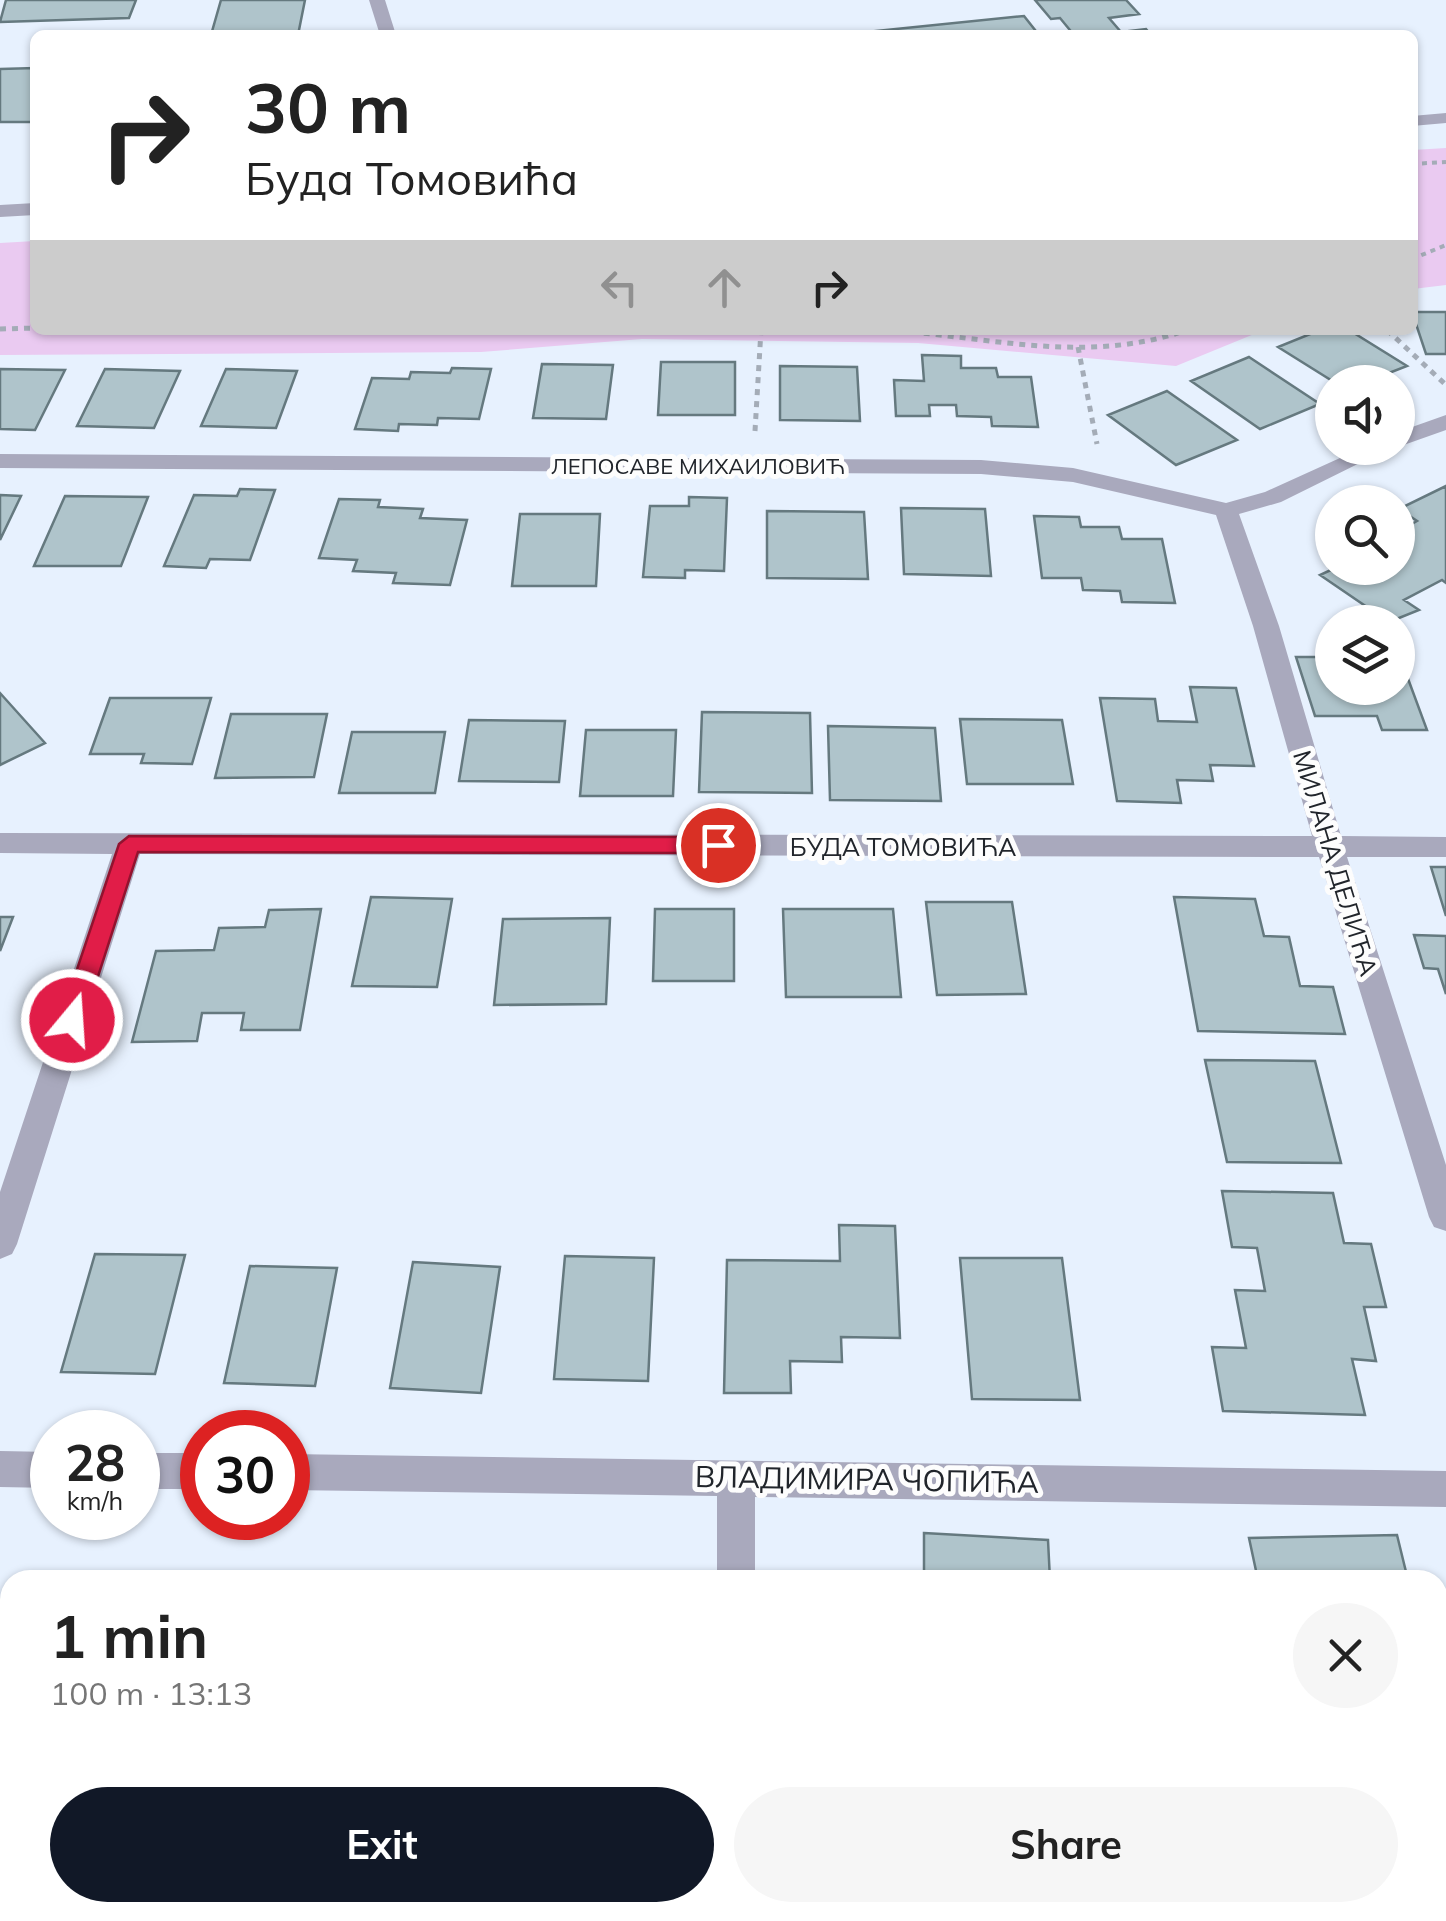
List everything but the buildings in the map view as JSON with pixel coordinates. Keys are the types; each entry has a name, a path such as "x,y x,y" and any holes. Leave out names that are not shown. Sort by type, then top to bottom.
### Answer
{"street":[{"path":"377,0 386,30"},
{"path":"1418,120 1446,118"},
{"path":"0,211 30,209"},
{"path":"1415,434 1446,422"},
{"name":"ЛЕПОСАВЕ МИХАИЛОВИЋ","path":"0,461 1044,470 1226,510 1274,497 1343,465"},
{"name":"МИЛАНА ДЕЛИЋА","path":"1226,510 1266,626 1330,847 1446,1217"},
{"name":"БУДА ТОМОВИЋА","path":"0,843 1446,846"},
{"path":"0,1244 129,844"},
{"path":"0,1469 30,1470"},
{"name":"ВЛАДИМИРА ЧОПИЋА","path":"310,1472 1446,1489"},
{"path":"736,1477 736,1570"}],"path":[{"path":"1418,164 1446,162"},
{"path":"1418,257 1446,249"},
{"path":"0,329 30,328"},
{"path":"756,467 760,335"},
{"path":"927,335 1006,345 1116,350 1154,345 1176,335"},
{"path":"1393,335 1446,385"},
{"path":"1078,347 1099,452"}],"shaded area":[{"path":"1446,148 1446,285 1418,288 1418,150"},
{"path":"30,241 30,335 1252,335 1176,366 918,343 642,339 481,352 0,355 0,243"}],"route":[{"path":"72,1020 129,844 718,845"}]}
